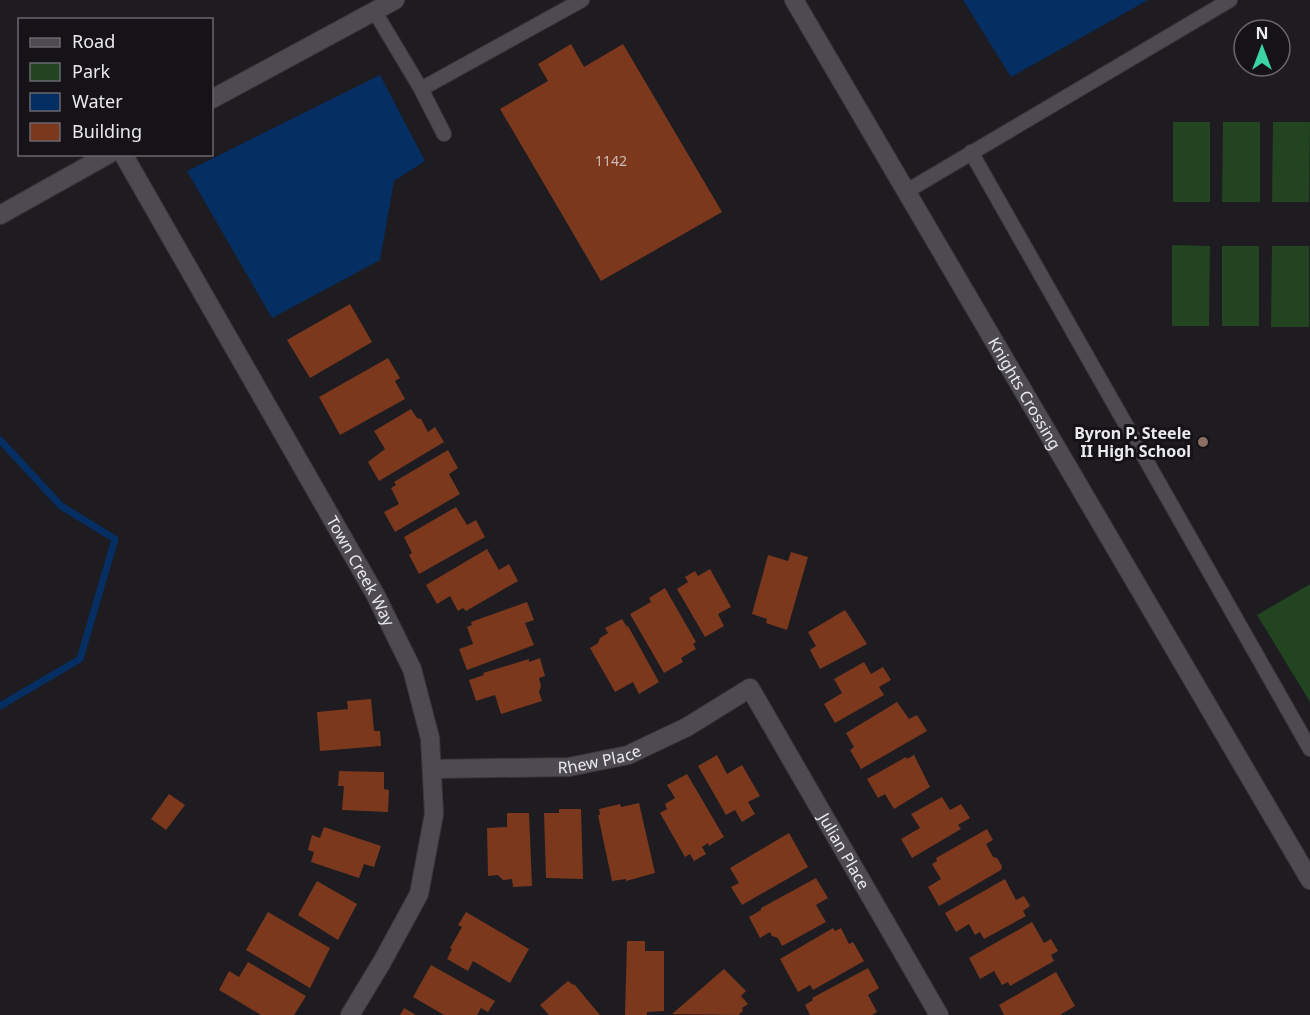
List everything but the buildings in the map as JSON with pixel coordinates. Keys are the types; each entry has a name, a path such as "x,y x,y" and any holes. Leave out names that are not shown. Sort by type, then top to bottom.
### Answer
{"street":[{"path":"213,98 395,0"},
{"name":"Knights Crossing","path":"794,0 1310,880"},
{"path":"0,215 105,156"},
{"name":"Town Creek Way","path":"124,156 375,594 412,669 430,738 434,814 419,894 350,1015"},
{"name":"Rhew Place","path":"432,769 569,767 628,755 687,727 750,688"},
{"name":"Julian Place","path":"750,688 939,1015"}],"lane":[{"path":"421,89 582,0"},
{"path":"907,191 1230,0"},
{"path":"375,12 421,89 444,134"},
{"path":"971,152 1310,749"}],"green space":[{"path":"1173,122 1210,122 1210,202 1173,202"},
{"path":"1223,122 1260,122 1260,202 1222,202"},
{"path":"1273,122 1310,122 1309,202 1272,202"},
{"path":"1172,245 1210,246 1209,326 1172,326"},
{"path":"1222,246 1259,246 1259,326 1222,326"},
{"path":"1272,246 1309,246 1309,327 1271,327"},
{"path":"1310,584 1310,702 1257,615"}],"water":[{"path":"963,0 1148,0 1011,77"},
{"path":"380,75 425,161 394,181 380,260 272,318 187,171"}],"waterway":[{"path":"0,440 61,506 115,539 80,659 0,706"}],"place":[{"name":"Byron P. Steele II High School","path":"1203,442"}]}
